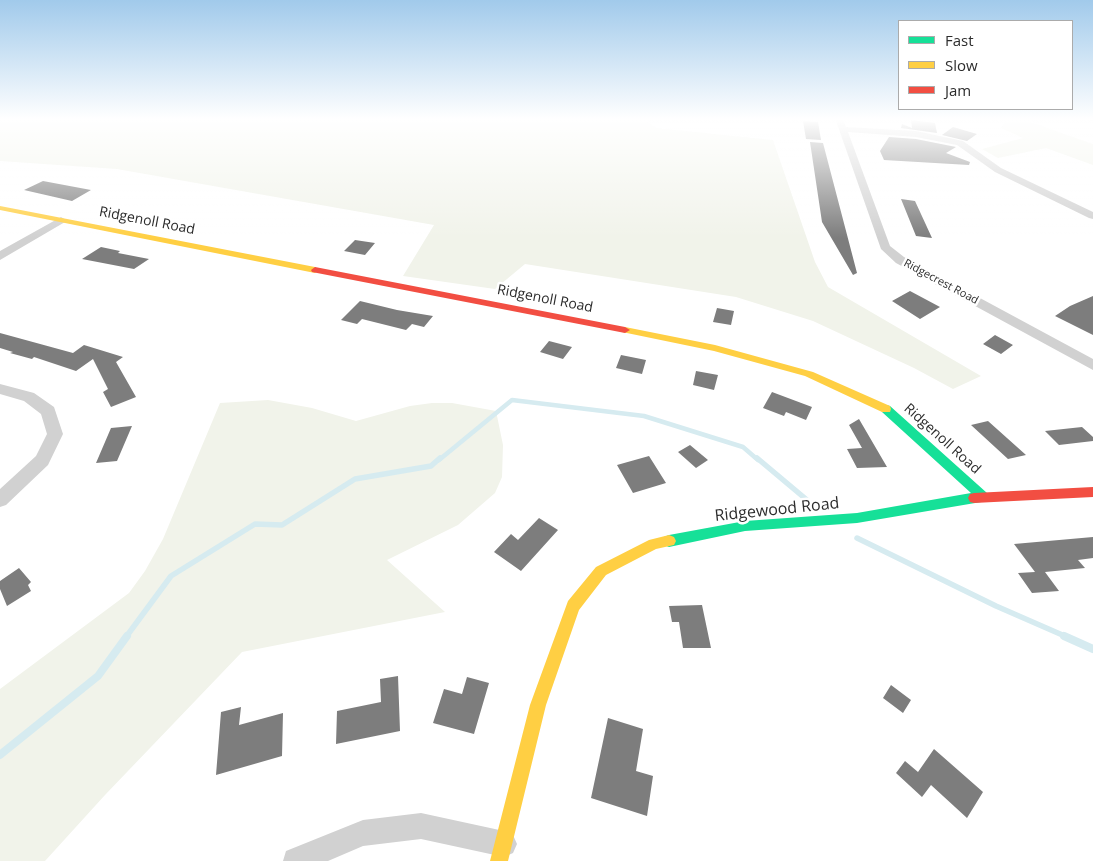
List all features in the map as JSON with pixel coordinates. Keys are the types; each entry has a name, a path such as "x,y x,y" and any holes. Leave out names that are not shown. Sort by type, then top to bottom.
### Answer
{"street":[{"name":"Ridgecrest Road","path":"853,158 884,247 900,260 1049,339 1093,365"},
{"path":"981,158 998,170 1093,216"},
{"name":"Ridgenoll Road","path":"0,208 715,348 809,374 889,411 983,498"},
{"path":"0,256 61,220"},
{"path":"0,389 30,397 48,411 56,434 42,460 0,500"},
{"name":"Ridgewood Road","path":"501,853 538,705 573,606 601,571 654,544 745,526 857,518 983,498 1093,492"},
{"path":"296,861 363,833 421,826 501,853"}],"shaded area":[{"path":"0,158 779,158 815,262 828,287 981,376 953,389 914,368 813,321 736,297 525,264 495,289 403,276 434,225 117,169 0,161"},
{"path":"1074,158 1093,158 1093,165"},
{"path":"268,400 312,408 356,421 410,406 432,403 452,403 496,411 503,445 502,477 495,493 458,525 387,560 445,612 242,652 105,795 45,861 0,861 0,689 129,593 145,571 163,539 220,403"}],"building":[{"path":"812,158 827,158 857,273 853,275 822,222"},
{"path":"883,158 960,158 970,162 969,165 884,160"},
{"path":"43,181 91,190 72,201 24,190"},
{"path":"901,199 915,201 932,238 916,236"},
{"path":"355,240 375,243 365,255 344,251"},
{"path":"101,247 120,251 118,253 149,259 134,269 82,259"},
{"path":"910,291 940,307 920,319 892,301"},
{"path":"1093,296 1093,335 1055,316 1070,306"},
{"path":"360,301 433,316 424,327 412,324 406,330 362,319 357,324 341,320"},
{"path":"717,308 734,311 731,325 713,322"},
{"path":"0,333 73,353 84,345 123,357 116,362 136,397 111,407 103,392 108,389 93,359 76,371 34,357 32,359 10,353 13,352 0,348"},
{"path":"995,335 1013,345 1001,354 983,344"},
{"path":"549,341 572,347 563,359 540,352"},
{"path":"621,355 646,360 642,374 616,368"},
{"path":"696,371 718,375 714,390 693,385"},
{"path":"772,392 812,407 806,420 786,412 784,416 763,408"},
{"path":"859,419 887,467 857,468 847,449 862,448 849,425"},
{"path":"988,421 1026,455 1008,459 971,425"},
{"path":"132,426 117,461 96,463 111,428"},
{"path":"1082,427 1093,437 1093,441 1059,445 1045,431"},
{"path":"690,445 708,460 696,468 678,452"},
{"path":"649,456 666,483 633,493 617,465"},
{"path":"539,518 558,530 521,571 494,552 511,534 518,540"},
{"path":"1093,537 1093,558 1078,560 1085,568 1045,572 1059,591 1032,593 1018,573 1035,572 1014,544"},
{"path":"19,568 31,582 28,585 31,591 7,606 0,589 0,581"},
{"path":"702,605 711,648 683,648 679,622 672,622 669,606"},
{"path":"398,676 400,731 336,744 337,711 381,702 380,679"},
{"path":"467,677 489,683 474,734 433,723 444,689 462,694"},
{"path":"891,685 911,700 903,713 883,698"},
{"path":"241,707 239,725 283,713 282,756 216,775 221,712"},
{"path":"608,718 643,729 636,771 653,776 647,816 591,798"},
{"path":"934,749 983,792 967,818 931,785 922,797 896,773 905,761 918,772"}],"waterway":[{"path":"439,460 512,400 644,416 743,447 758,460"},
{"path":"126,637 171,576 255,524 282,525 355,479 431,466 440,458"},
{"path":"757,458 807,500"},
{"path":"857,538 996,606 1067,637"},
{"path":"0,755 98,676 127,636"},
{"path":"1064,636 1093,649"}],"traffic: fast":[{"path":"886,409 983,497"},
{"path":"669,541 745,526 857,518 974,498"}],"traffic: slow":[{"path":"0,208 315,270"},
{"path":"625,330 715,348 809,374 886,409"},
{"path":"499,861 538,705 573,606 601,571 654,544 669,541"}],"traffic: jam":[{"path":"315,270 625,330"},
{"path":"974,498 1093,492"}]}
